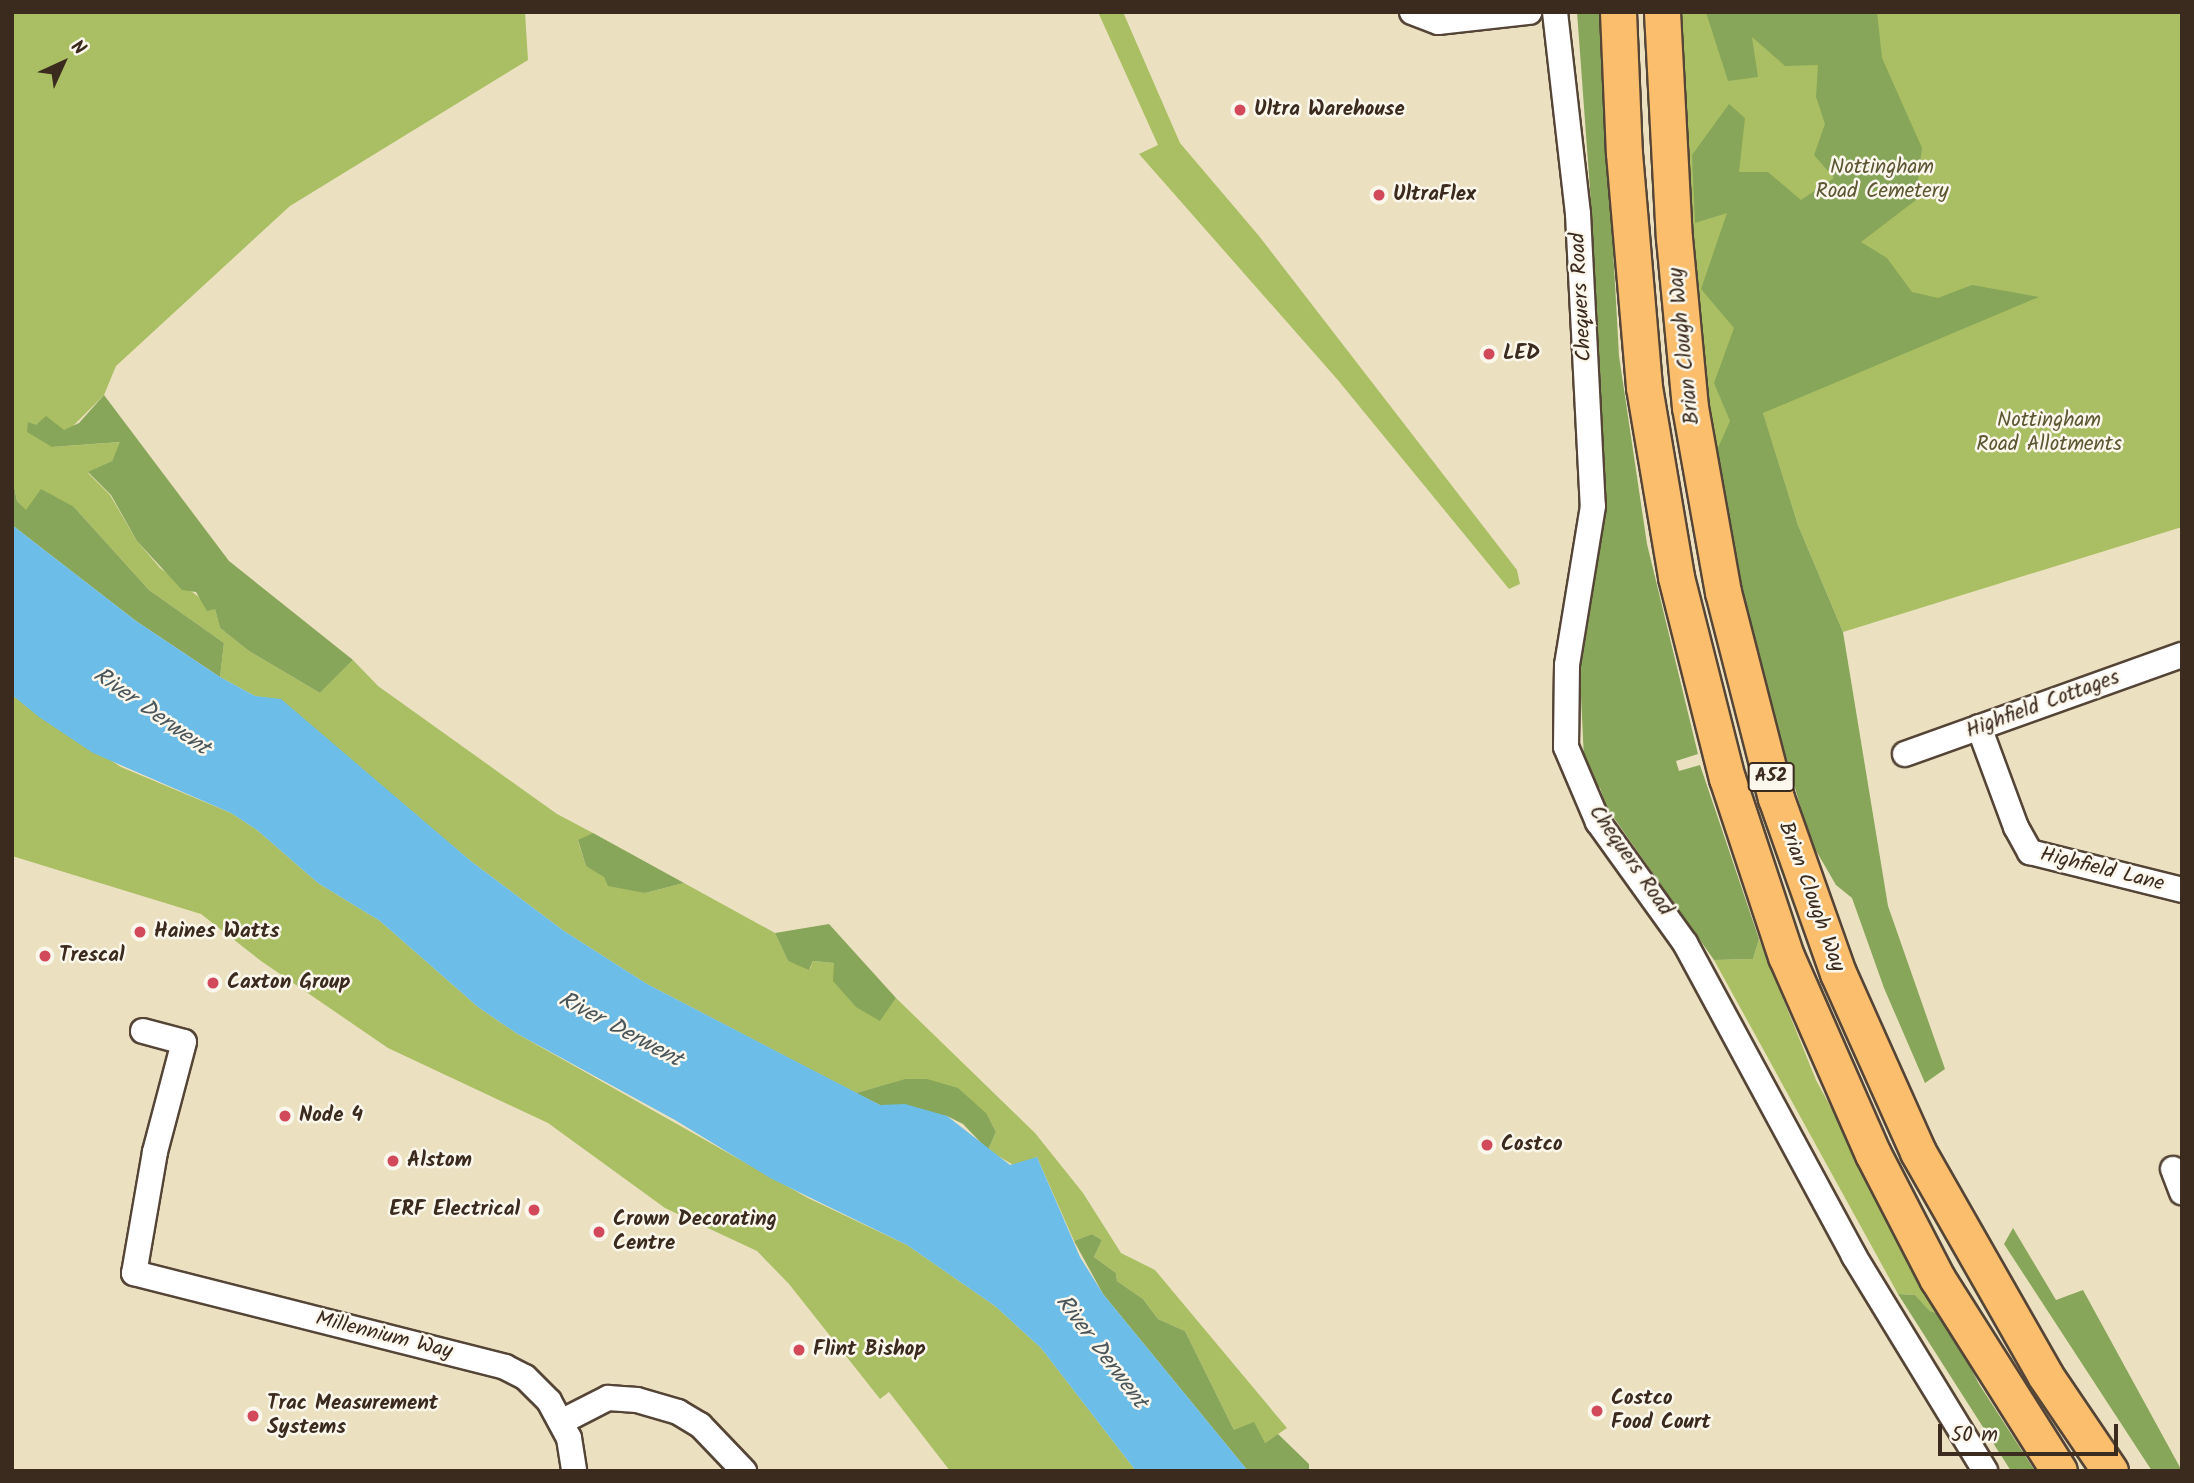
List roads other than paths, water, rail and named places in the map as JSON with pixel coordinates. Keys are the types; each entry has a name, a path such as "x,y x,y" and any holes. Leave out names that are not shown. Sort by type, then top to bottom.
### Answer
{"highway":[{"name":"Brian Clough Way","path":"1618,12 1624,153 1644,387 1676,577 1727,778 1786,956 1873,1154 1937,1278 2059,1471"},
{"name":"Brian Clough Way","path":"1662,12 1673,224 1690,407 1723,592 1776,798 1838,973 1918,1153 2045,1375 2110,1471"}],"street":[{"path":"1412,12 1438,22 1529,12"},
{"name":"Chequers Road","path":"1555,12 1578,214 1593,506 1567,665 1569,713 1563,719 1566,747 1598,822 1703,973 1854,1256 1984,1471"},
{"name":"Highfield Cottages","path":"1905,754 2182,655"},
{"name":"Highfield Lane","path":"1979,727 2016,827 2030,852 2182,890"},
{"name":"Millennium Way","path":"143,1031 184,1041 155,1152 134,1273 498,1364 536,1386 561,1422 574,1471"},
{"path":"2173,1169 2182,1192"},
{"path":"561,1422 608,1398 637,1400 678,1412 700,1425 744,1471"}],"water":[{"name":"River Derwent","path":"12,525 136,621 220,677 255,696 281,699 472,862 564,931 647,984 880,1105 905,1104 947,1116 1010,1165 1037,1157 1080,1257 1103,1294 1248,1471 1136,1471 1041,1348 995,1306 907,1245 770,1178 675,1120 516,1033 478,1007 380,921 318,883 257,830 231,813 93,753 39,717 12,695"}],"place":[{"name":"Ultra Warehouse","path":"1240,110"},
{"name":"UltraFlex","path":"1379,195"},
{"name":"LED","path":"1489,354"},
{"name":"Haines Watts","path":"140,932"},
{"name":"Trescal","path":"45,956"},
{"name":"Caxton Group","path":"213,983"},
{"name":"Node 4","path":"285,1116"},
{"name":"Costco","path":"1487,1145"},
{"name":"Alstom","path":"393,1161"},
{"name":"ERF Electrical","path":"534,1210"},
{"name":"Crown Decorating Centre","path":"599,1232"},
{"name":"Flint Bishop","path":"799,1350"},
{"name":"Costco Food Court","path":"1597,1411"},
{"name":"Trac Measurement Systems","path":"253,1416"}],"park label":[{"name":"Nottingham Road Cemetery","path":"1882,180"},
{"name":"Nottingham Road Allotments","path":"2049,433"}]}
